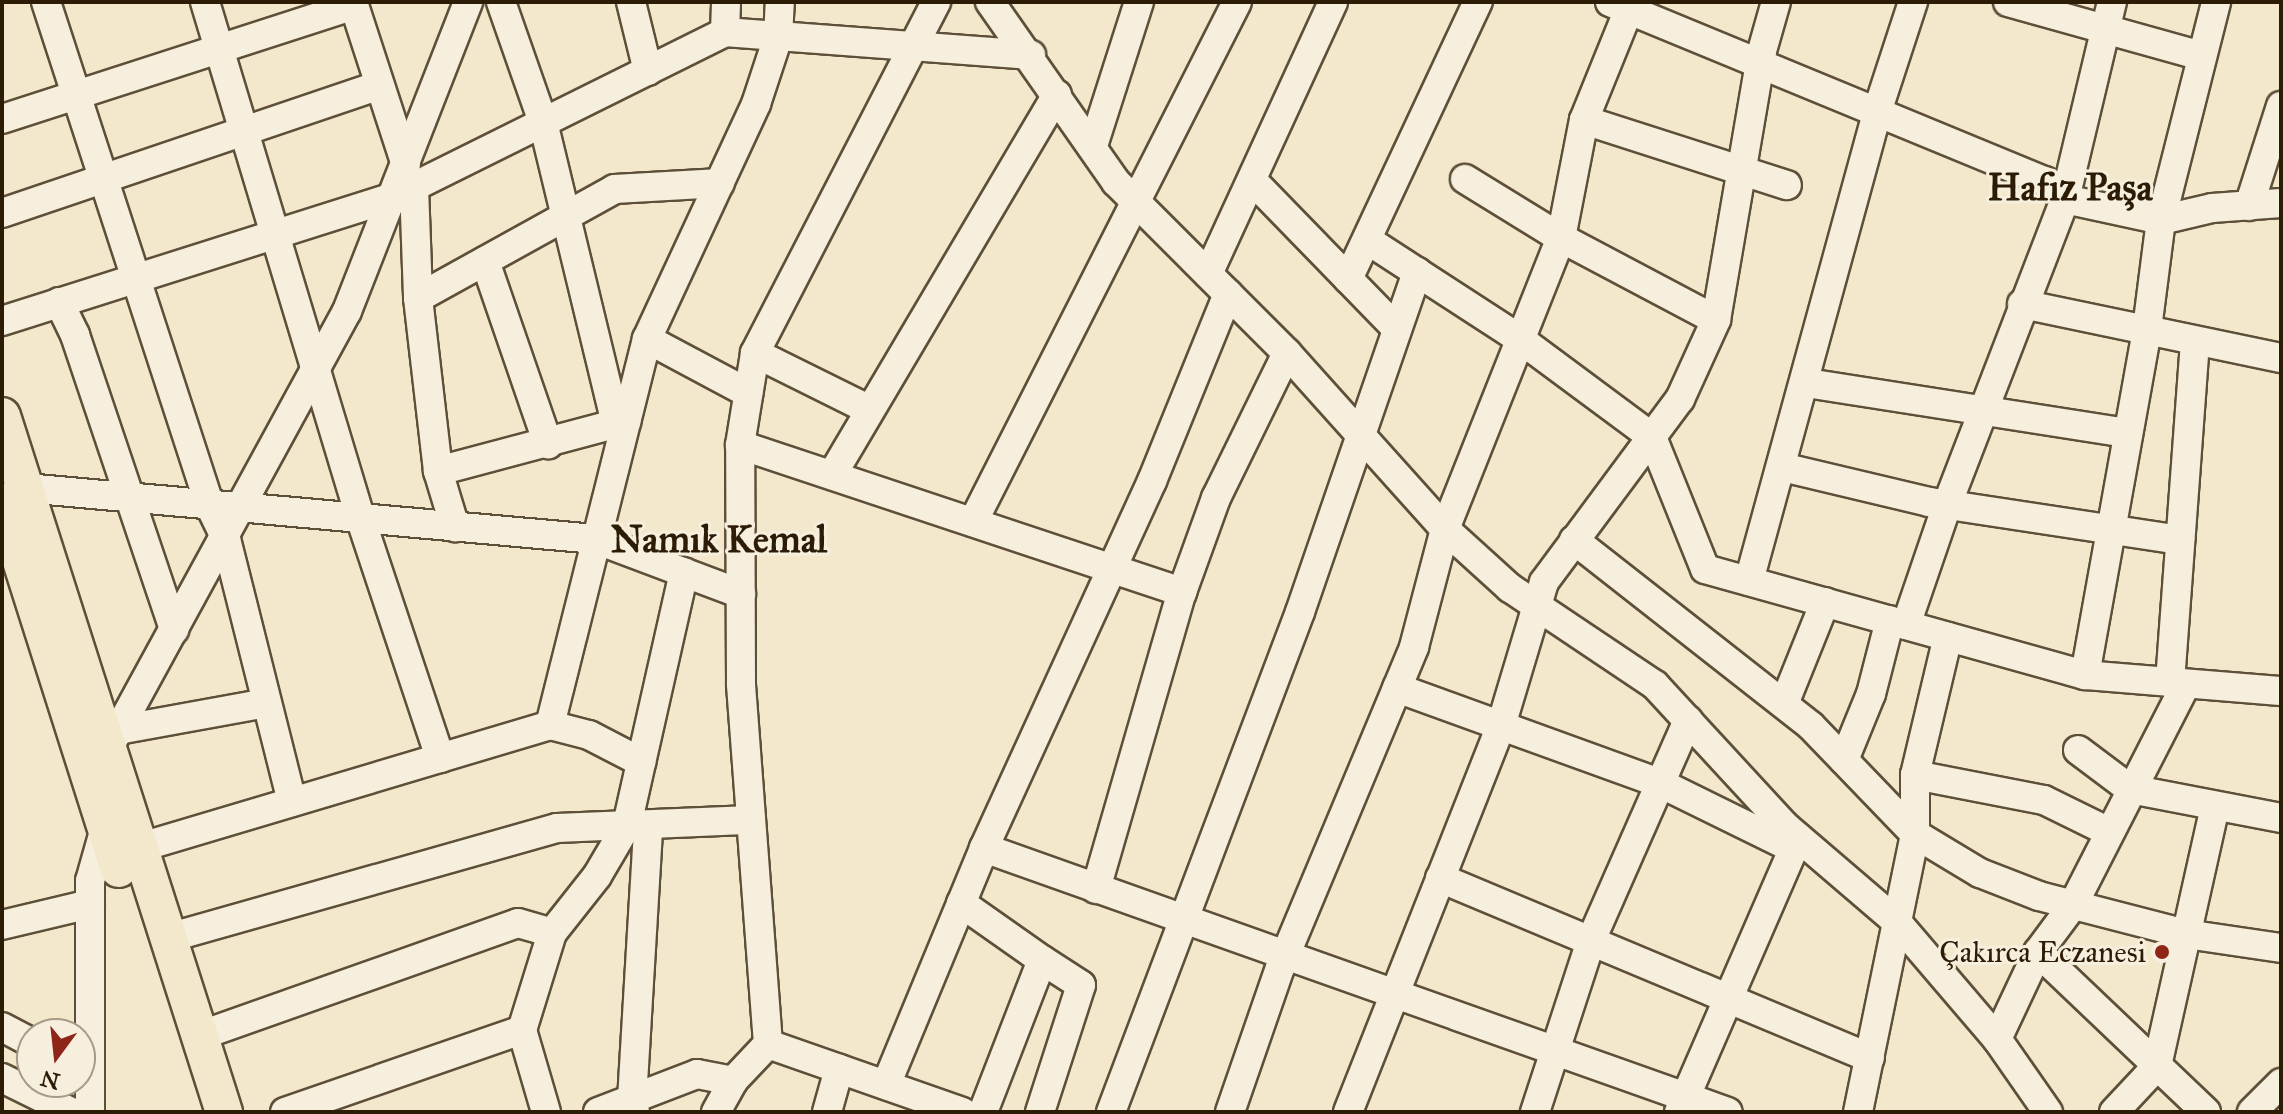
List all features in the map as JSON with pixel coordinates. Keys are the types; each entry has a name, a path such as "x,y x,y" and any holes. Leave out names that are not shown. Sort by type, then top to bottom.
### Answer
{"main road":[{"path":"2,416 13,495 10,553 91,786 198,1112"},
{"path":"13,495 112,740 138,848 224,1112"}],"street":[{"path":"46,2 210,506 226,539 292,802"},
{"path":"205,2 361,520 440,758"},
{"path":"91,786 112,740 226,539 347,311 404,183 468,2"},
{"path":"501,2 543,122 565,217 621,422"},
{"path":"631,2 648,71"},
{"path":"725,32 726,2"},
{"path":"550,725 621,422 647,339 756,104 778,37 780,2"},
{"path":"716,1112 733,1081 768,1044 751,820 741,594 740,445 755,353 936,2"},
{"path":"1093,146 1139,2"},
{"path":"973,522 1138,203 1237,2"},
{"path":"1208,274 1254,182 1333,2"},
{"path":"1348,279 1369,241 1478,2"},
{"path":"1348,1112 1500,729 1544,582 1680,399 1716,320 1741,173 1776,2"},
{"path":"1749,581 1807,383 1878,109 1913,2"},
{"path":"2008,2 2201,56"},
{"path":"1844,760 2065,199 2112,2"},
{"path":"2085,675 2147,329 2161,220 2216,2"},
{"path":"2,119 354,4 404,183 438,471 455,527"},
{"path":"1230,1112 1285,957 1414,647 1445,529 1561,238 1584,120 1624,4 2045,181 2065,199 2161,220 2281,203"},
{"path":"1000,7 1093,146 1138,203 1287,353 1445,529 1537,606 1655,685 1796,843 1897,922 1997,1039 2044,1110"},
{"path":"2,321 135,276 276,237 543,122 725,32 1031,55"},
{"path":"2,213 105,182 244,128 377,86"},
{"path":"832,475 1057,94"},
{"path":"2249,206 2281,106"},
{"path":"1584,120 1741,173 1787,185"},
{"path":"1465,179 1561,238 1716,320"},
{"path":"1254,182 1397,329"},
{"path":"418,298 615,189 720,183"},
{"path":"1369,241 1520,339 1652,437 1705,569 2085,675 2281,691"},
{"path":"485,261 548,444"},
{"path":"1111,1112 1187,922 1417,272"},
{"path":"886,1085 984,848 1111,569 1228,294"},
{"path":"59,302 75,335 174,630"},
{"path":"2022,304 2281,358"},
{"path":"647,339 748,393"},
{"path":"1997,1039 2038,952 2073,905 2178,683 2180,540 2195,342"},
{"path":"755,353 870,410"},
{"path":"1096,889 1182,592 1216,498 1287,353"},
{"path":"1807,383 2128,433"},
{"path":"438,471 621,422"},
{"path":"740,445 1182,592"},
{"path":"1782,467 1947,505 2180,540"},
{"path":"13,495 128,498 595,539 741,594"},
{"path":"1574,540 1784,704 1844,760 1915,834 1980,873 2073,905 2186,934 2281,948"},
{"path":"633,1106 637,826 641,762 684,572"},
{"path":"1784,704 1825,602"},
{"path":"1858,1112 1915,834 1915,775 1948,637"},
{"path":"1397,688 1500,729 1660,783 1796,843"},
{"path":"112,740 267,703"},
{"path":"1535,1112 1592,938 1688,720"},
{"path":"138,848 550,725 589,735 641,762"},
{"path":"2078,750 2130,789 2281,818"},
{"path":"1915,775 2044,800 2109,832"},
{"path":"2114,1112 2157,1066 2215,806"},
{"path":"168,938 557,828 751,820"},
{"path":"546,1112 522,1030 552,933 637,826"},
{"path":"86,1018 90,881 105,828"},
{"path":"1682,1105 1796,843"},
{"path":"984,848 1555,1051 1682,1105 1728,1112"},
{"path":"1440,878 1592,938 1729,1001 1870,1058"},
{"path":"961,903 1081,985 1040,1112"},
{"path":"2,925 90,904"},
{"path":"199,1036 518,923 552,933"},
{"path":"2038,952 2206,1112"},
{"path":"983,1112 1042,960"},
{"path":"285,1112 522,1030"},
{"path":"768,1044 886,1085 927,1106 962,1112"},
{"path":"827,1112 839,1069"},
{"path":"598,1112 633,1106 697,1074 733,1081"},
{"path":"2,1078 71,1112"},
{"path":"2252,1112 2281,1083"}],"place":[{"name":"Çakırca Eczanesi","path":"2162,952"}],"district":[{"name":"Hafız Paşa","path":"2070,188"},
{"name":"Namık Kemal","path":"719,540"}]}
